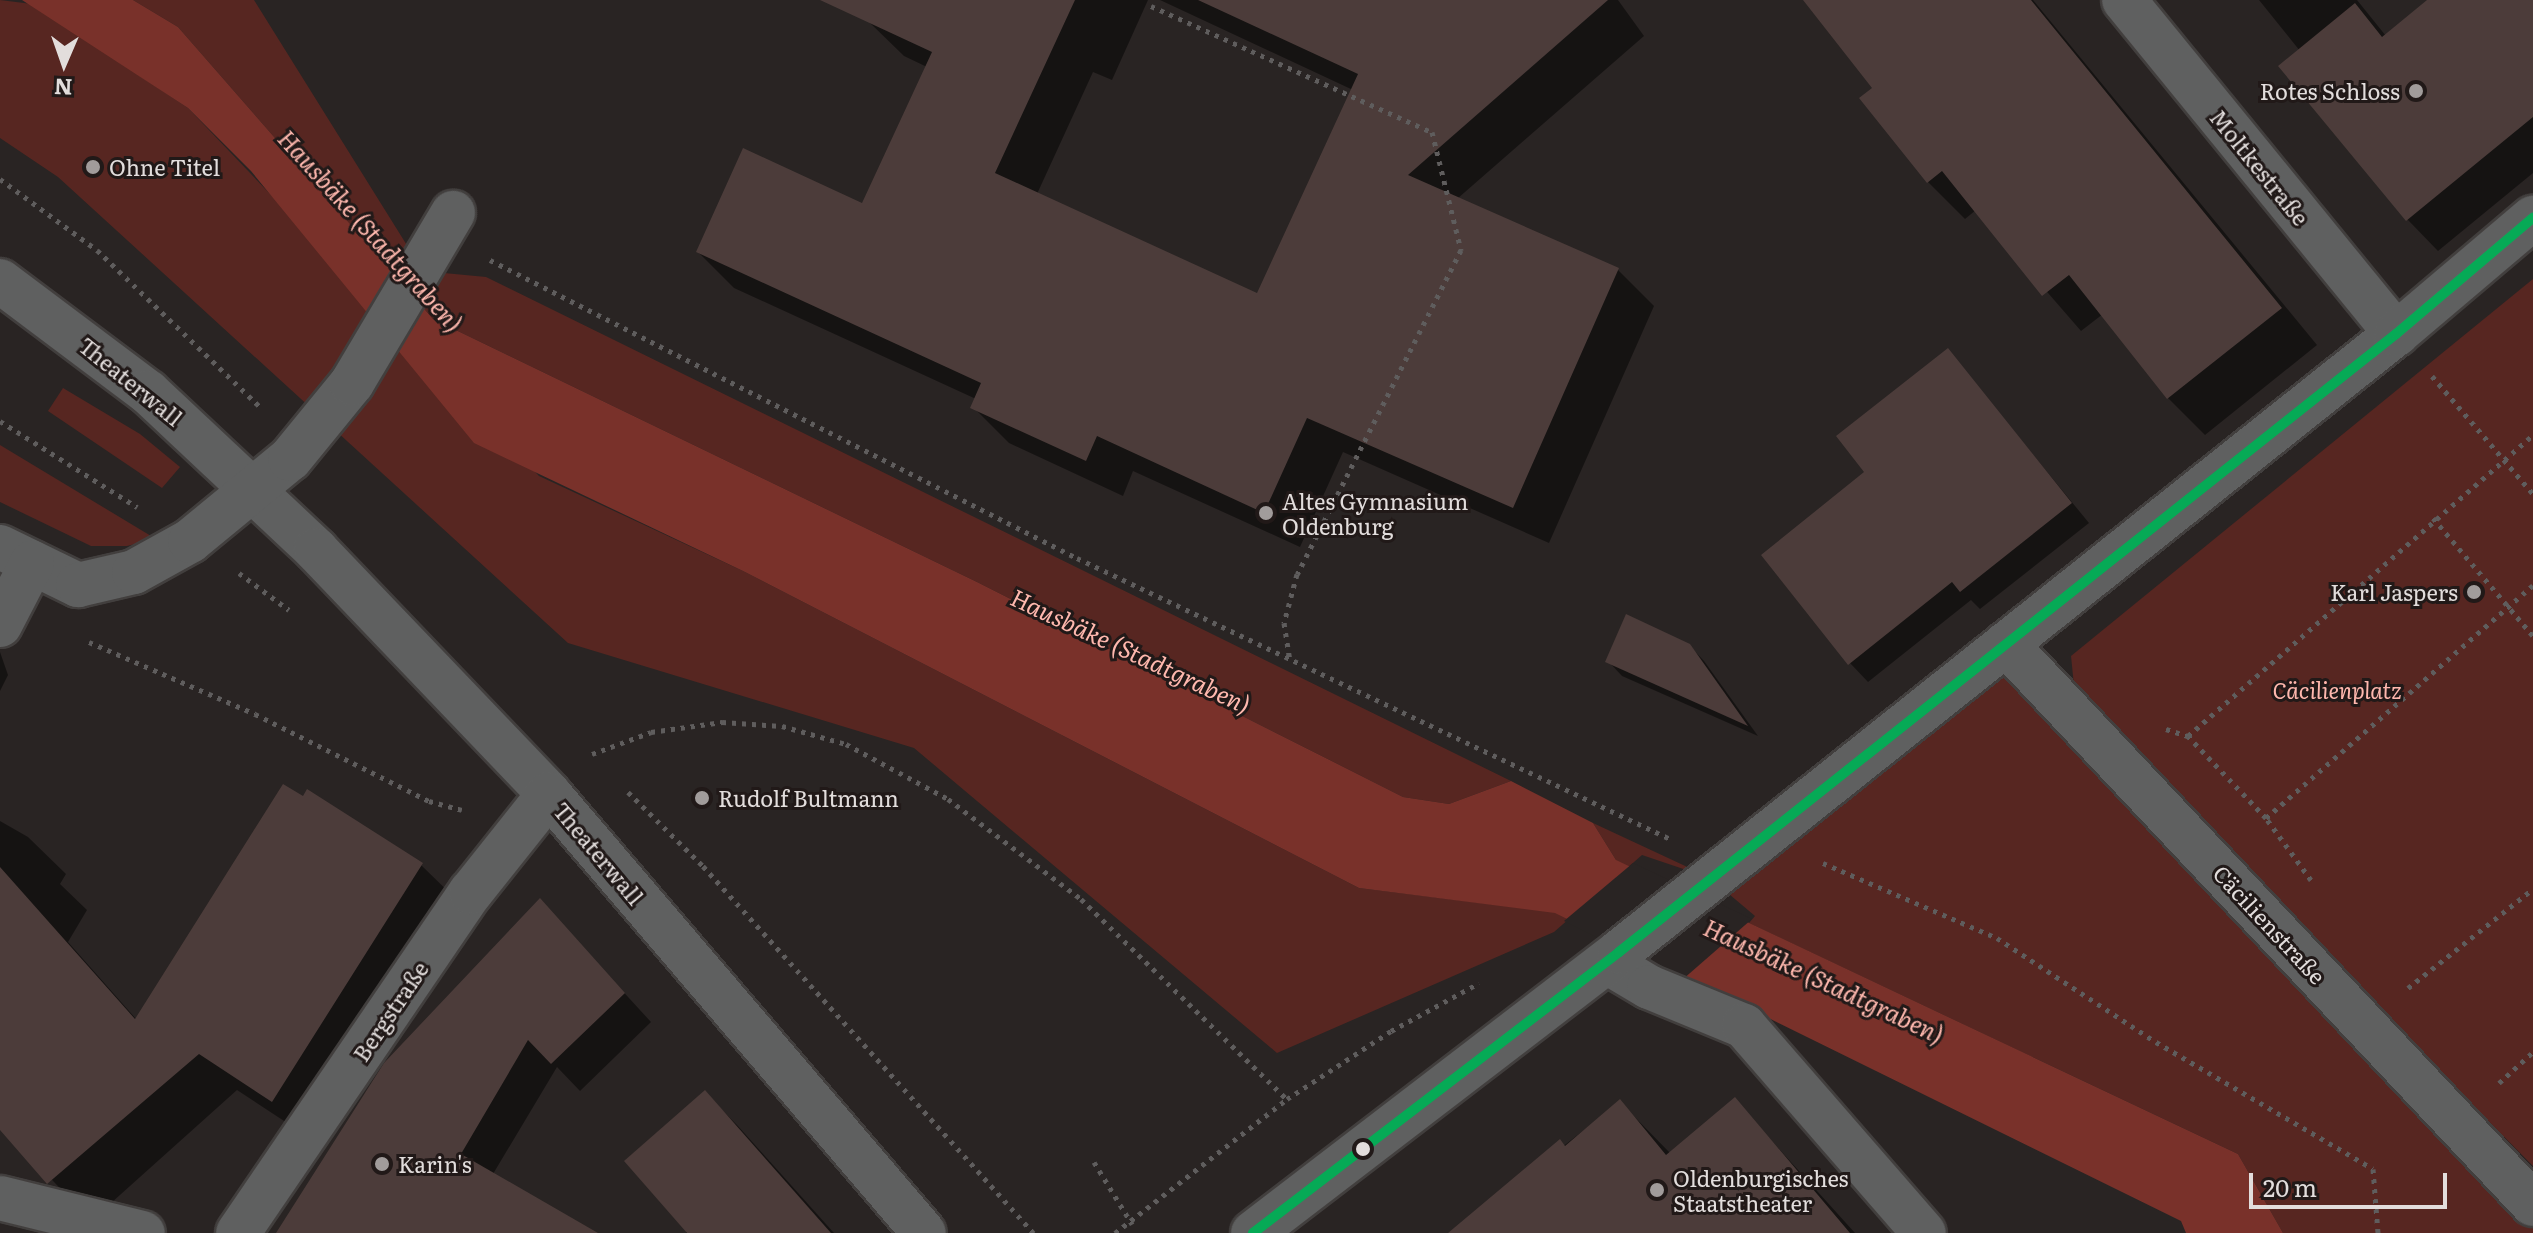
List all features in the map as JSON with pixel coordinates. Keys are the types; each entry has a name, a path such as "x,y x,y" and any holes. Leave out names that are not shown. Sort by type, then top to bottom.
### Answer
{"street":[{"name":"Moltkestraße","path":"2124,0 2396,334"},
{"path":"1253,1233 1613,957 2396,334 2533,218"},
{"path":"5,616 16,555 78,585 134,572 190,541 256,488 301,446 352,383 440,240"},
{"name":"Theaterwall","path":"0,281 148,392 256,488 549,794 924,1233"},
{"name":"Cäcilienstraße","path":"2006,644 2533,1204"},
{"name":"Bergstraße","path":"238,1233 518,827 549,794"},
{"path":"1613,957 1649,987 1744,1026 1924,1233"},
{"path":"0,1198 143,1233"}],"path":[{"path":"1151,6 1432,132 1461,250 1297,574 1284,623 1290,661"},
{"path":"0,179 97,250 301,446"},
{"path":"440,240 1290,661 1668,837 1704,884"},
{"path":"2396,334 2533,494"},
{"path":"0,421 190,541 293,613"},
{"path":"2313,882 2266,818 2188,736 2433,518 2533,435"},
{"path":"2433,518 2533,636"},
{"path":"2266,818 2533,585"},
{"path":"5,616 255,714 429,801 518,827"},
{"path":"549,794 590,755 651,732 722,722 782,726 846,744 948,799 1081,899 1287,1099"},
{"path":"579,743 601,766"},
{"path":"623,788 703,866 1033,1233"},
{"path":"1809,857 1997,938 2156,1042 2373,1169 2378,1233"},
{"path":"2397,997 2533,889"},
{"path":"1115,1233 1132,1224 1287,1099 1391,1031 1490,977"},
{"path":"1094,1162 1132,1224"}],"green space":[{"path":"0,0 32,4 188,108 539,476 743,571 1359,888 1555,912 1616,860 1593,823 1711,878 2006,644 2533,1204 2533,1233 2283,1233 2238,1154 1749,923 1755,916 1710,878 1642,855 1554,932 1277,1053 914,748 568,643 58,177 0,138"},
{"path":"133,0 254,0 423,271 486,277 1511,781 1449,804 1403,797 977,582 433,319 178,27"},
{"name":"Cäcilienplatz","path":"2533,279 2533,1166 2076,705 2071,656"},
{"path":"63,388 140,434 180,467 162,488 48,411"},
{"path":"0,445 156,539 127,546 91,546 0,502"}],"water":[{"name":"Hausbäke (Stadtgraben)","path":"22,0 133,0 178,27 433,319 977,582 1403,797 1449,804 1511,781 1593,823 1616,860 2238,1154 2283,1233 2186,1233 2181,1221 1555,913 1359,888 743,571 474,443 251,171 188,108"}],"pier":[{"path":"1633,863 1752,919 1682,980 1564,921"}],"building":[{"path":"820,0 1075,0 995,173 1257,293 1358,74 1198,0 1608,0 1408,175 1619,268 1513,508 1307,418 1264,513 1097,436 1086,461 970,408 981,383 696,252 743,148 862,203 932,52"},
{"path":"1803,0 2031,0 2282,308 2167,399 2069,275 2042,296 1942,171 1927,183 1859,98 1872,88"},
{"name":"Rotes Schloss","path":"2427,0 2533,0 2533,117 2406,221 2278,66 2355,3 2382,37"},
{"path":"1948,348 2072,503 1960,592 1952,582 1848,665 1761,555 1864,472 1836,436"},
{"path":"1626,614 1690,644 1748,726 1605,662"},
{"path":"283,784 303,796 307,789 423,863 272,1102 199,1054 47,1184 0,1130 0,867 135,1019"},
{"path":"540,898 625,993 551,1064 528,1040 461,1154 598,1233 276,1233 384,1063"},
{"path":"705,1090 831,1233 687,1233 624,1161"},
{"name":"Oldenburgisches Staatstheater","path":"1735,1097 1850,1233 1448,1233 1560,1139 1565,1146 1620,1099 1666,1155"}],"transit line":[{"path":"1253,1233 1619,952 2396,334 2533,218"}],"place":[{"name":"Rotes Schloss","path":"2416,91"},
{"name":"Ohne Titel","path":"93,167"},
{"name":"Altes Gymnasium Oldenburg","path":"1266,513"},
{"name":"Karl Jaspers","path":"2474,592"},
{"name":"Rudolf Bultmann","path":"702,798"},
{"name":"Karin's","path":"382,1164"},
{"name":"Oldenburgisches Staatstheater","path":"1657,1190"}]}
